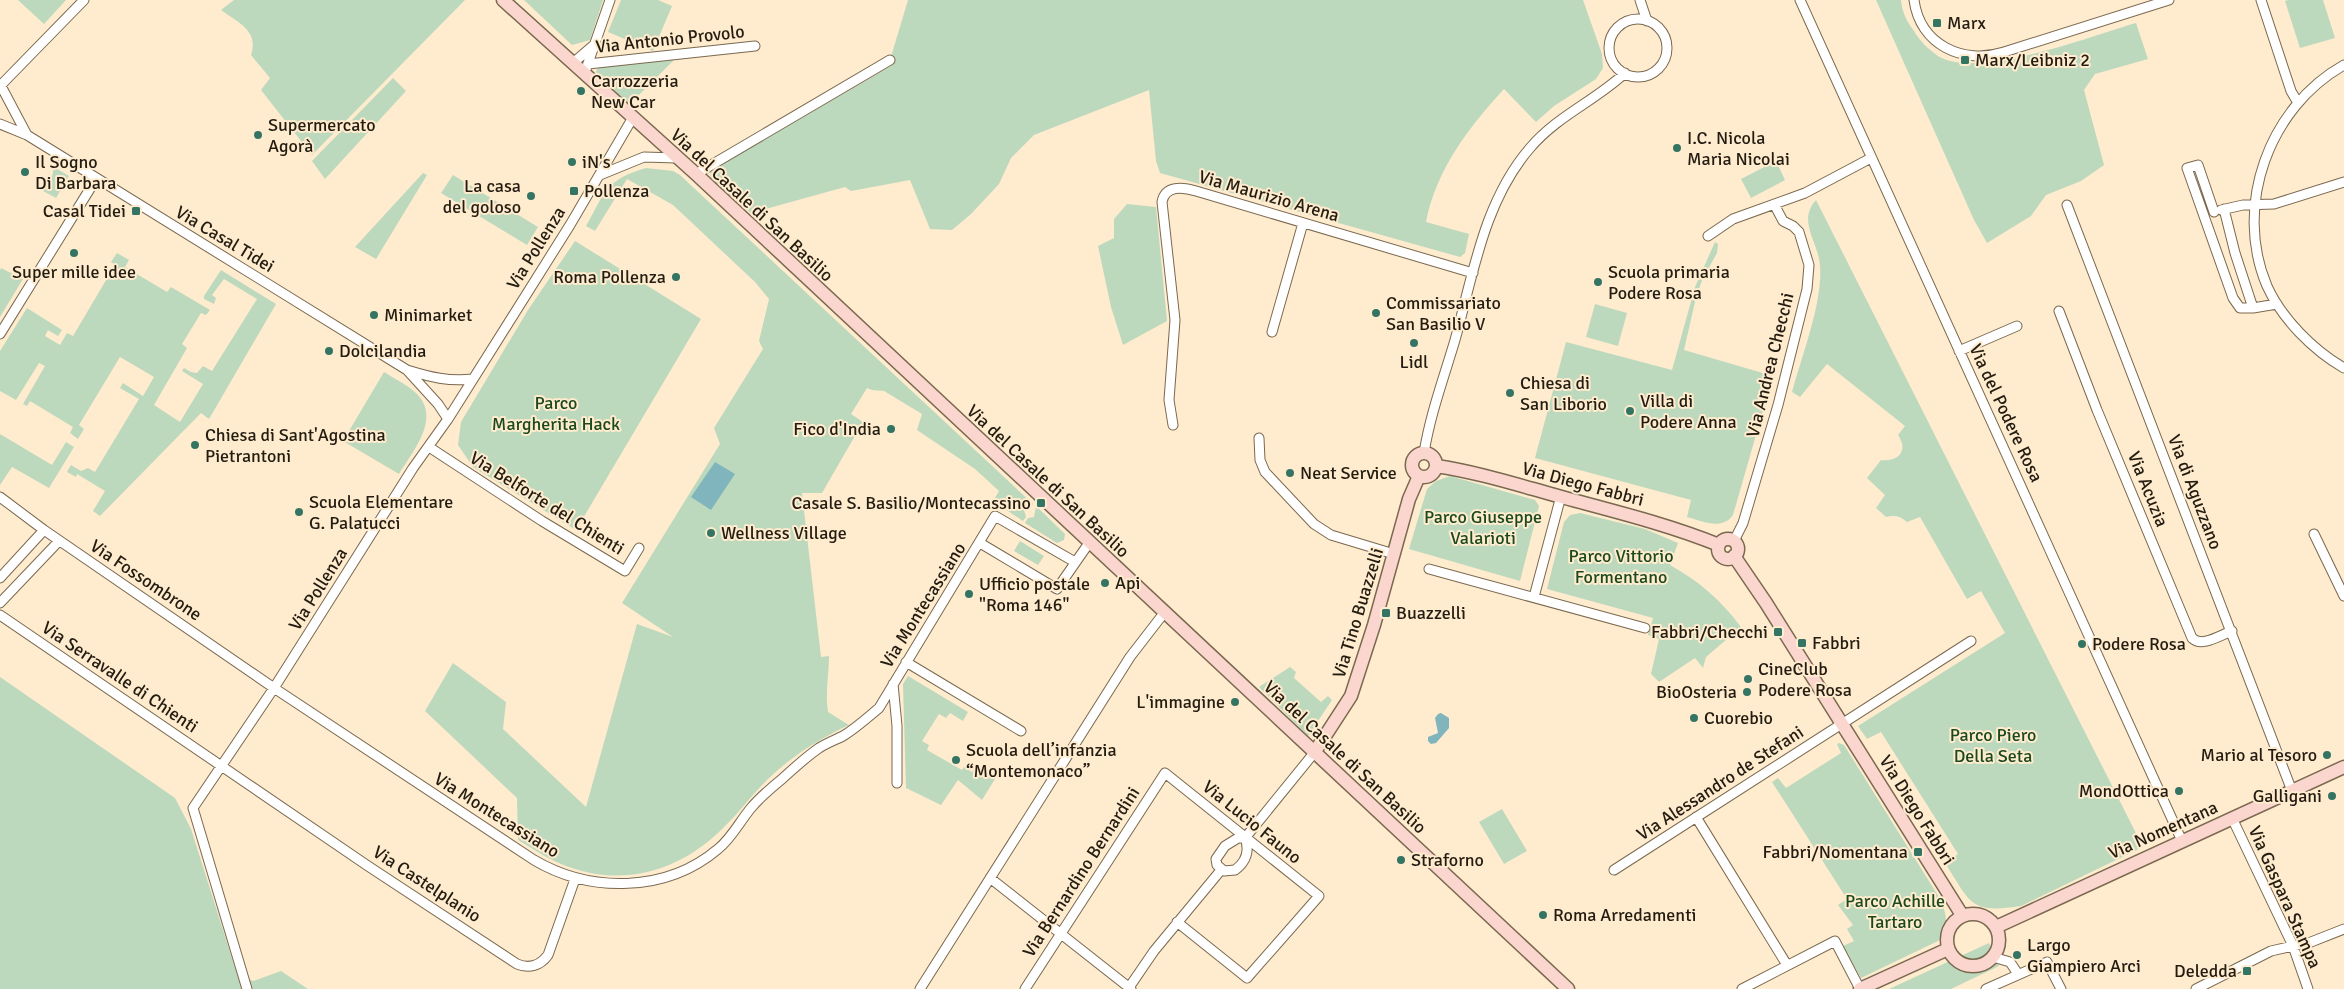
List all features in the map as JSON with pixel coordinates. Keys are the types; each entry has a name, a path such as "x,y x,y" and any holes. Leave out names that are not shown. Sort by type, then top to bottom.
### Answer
{"street":[{"path":"0,85 84,0"},
{"name":"Via del Casale di San Basilio","path":"503,0 573,63 586,69 632,119 696,174 1568,989"},
{"name":"Via Antonio Provolo","path":"610,0 586,69 755,46"},
{"path":"1640,0 1647,21 1662,32 1666,40 1665,59 1660,67 1643,76 1625,73 1612,60 1610,42 1614,33 1628,21 1647,21"},
{"name":"Via del Podere Rosa","path":"1800,0 2182,841"},
{"path":"1914,0 1922,26 1941,46 1956,52 1980,56 2004,52 2169,0"},
{"path":"2261,0 2291,91 2298,103"},
{"name":"Via Antonio Provolo","path":"573,63 594,45"},
{"path":"696,174 890,60"},
{"path":"2344,65 2323,80 2298,103 2279,129 2266,154 2255,205 2256,250 2267,285 2277,304 2310,342 2344,368"},
{"path":"1424,453 1473,273 1494,209 1520,161 1539,138 1558,121 1625,73"},
{"name":"Via Casal Tidei","path":"0,85 28,135"},
{"name":"Via Pollenza","path":"247,989 193,808 274,688 413,468 448,419 600,175 632,119"},
{"name":"Via Casal Tidei","path":"0,124 28,135 96,179 407,370 438,380 458,381 473,379"},
{"path":"600,175 644,156 677,158"},
{"path":"1708,236 1734,219 1805,193 1871,158"},
{"path":"2214,212 2198,165 2187,168 2232,298 2240,308 2277,304"},
{"path":"0,334 96,179"},
{"path":"2203,215 2243,205 2274,204 2344,182"},
{"name":"Via Maurizio Arena","path":"1173,425 1169,400 1175,320 1163,208 1164,196 1175,188 1190,189 1473,273"},
{"name":"Via Andrea Checchi","path":"1734,541 1743,523 1778,405 1806,289 1808,265 1799,232 1783,220 1774,204"},
{"name":"Via di Aguzzano","path":"2067,205 2292,791"},
{"path":"2224,209 2235,253 2253,308"},
{"path":"1272,332 1303,223"},
{"name":"Via Acuzia","path":"2059,311 2097,410 2190,635 2194,640 2202,642 2232,631"},
{"path":"1959,351 2017,326"},
{"name":"Via Casal Tidei","path":"407,370 438,404 448,419"},
{"path":"1260,438 1260,460 1265,472 1285,496 1318,528 1344,539 1394,554"},
{"name":"Via Belforte del Chienti","path":"429,447 542,521 625,571 640,548"},
{"path":"1424,453 1431,456 1436,466 1431,474 1419,476 1414,472 1412,463 1417,455 1424,453"},
{"name":"Via Diego Fabbri","path":"1436,466 1492,478 1675,528 1719,545"},
{"name":"Via Tino Buazzelli","path":"1314,753 1351,696 1409,499 1419,476"},
{"path":"1534,597 1560,496"},
{"name":"Via Fossombrone","path":"0,497 44,530 274,688"},
{"name":"Via Montecassiano","path":"274,688 534,860 575,879 598,884 626,885 658,879 688,868 718,849 752,807 791,770 820,747 862,723 879,708 995,516 1075,562"},
{"path":"0,578 44,530"},
{"path":"2314,534 2344,596"},
{"path":"0,603 59,540"},
{"path":"1724,540 1734,541 1738,548 1734,556 1728,558 1721,556 1719,545 1724,540"},
{"name":"Via Montecassiano","path":"980,543 1057,589 1089,543"},
{"name":"Via Diego Fabbri","path":"1734,556 1762,596 1843,723 1962,915"},
{"path":"1429,569 1645,628"},
{"path":"920,989 1130,657 1164,613"},
{"name":"Via Serravalle di Chienti","path":"0,615 222,766"},
{"path":"1843,723 1971,641"},
{"path":"906,662 1021,731"},
{"name":"Via Montecassiano","path":"893,684 897,726 897,783"},
{"name":"Via Alessandro de Stefani","path":"1614,870 1843,723"},
{"path":"1245,838 1248,852 1241,865 1232,872 1221,870 1216,862 1218,853 1230,841 1245,838 1314,753"},
{"name":"Via Castelplanio","path":"222,766 368,866 522,966 537,965 548,955 575,879"},
{"name":"Via Nomentana","path":"1996,927 2344,767"},
{"name":"Via Lucio Fauno","path":"1165,774 1319,896 1247,978 1177,922"},
{"name":"Via Bernardino Bernardini","path":"1025,989 1165,774"},
{"path":"1696,818 1788,965"},
{"name":"Via Gaspara Stampa","path":"2232,818 2293,946 2308,989"},
{"path":"990,878 1130,988 1177,922 1221,870"},
{"path":"1962,915 1982,915 1996,927 1999,940 1993,957 1982,964 1970,966 1958,962 1948,949 1946,940 1949,928 1962,915"},
{"path":"2196,989 2266,954 2344,929"},
{"path":"1742,989 1835,941 1860,989 1948,949"},
{"path":"1993,957 2010,962 2018,974"},
{"path":"1986,989 2047,962 2061,989"}],"green space":[{"path":"18,0 66,0 44,24"},
{"path":"234,0 465,0 312,155 261,90 270,78 251,55 253,47 250,34 246,28 221,10"},
{"path":"524,0 603,0 590,40 572,45"},
{"path":"621,0 658,0 672,6 653,51 608,32"},
{"path":"908,0 1583,0 1602,54 1603,68 1596,79 1554,106 1536,122 1504,89 1478,119 1446,167 1437,185 1426,222 1469,234 1465,253 1460,257 1160,173 1156,161 1149,90 1034,135 1011,158 999,184 971,214 952,230 930,229 910,180 851,191 845,187 751,213 711,179 710,171 891,66 890,60"},
{"path":"1876,0 1901,0 1902,9 1916,35 1938,56 1956,62 1979,63 2006,60 2136,23 2148,59 2095,74 2084,90 2104,165 2081,181 2046,195 2031,216 1987,243 1974,220"},
{"path":"2323,0 2335,38 2300,48 2285,1"},
{"path":"674,60 629,105 596,72 598,67"},
{"path":"393,78 406,91 325,179 312,161"},
{"path":"1776,161 1785,180 1751,198 1741,179"},
{"path":"54,167 69,176 56,198 43,191 48,181 51,182"},
{"path":"646,168 673,171 680,175 1033,504 1024,510 1026,517 1023,521 993,501 999,491 975,469 917,430 922,414 884,391 867,388 851,414 863,422 822,493 802,493 821,657 829,656 828,712 849,725 796,755 762,785 707,843 688,855 669,865 648,872 606,875 583,871 561,864 518,840 517,798 425,711 453,663 506,702 503,729 586,807 637,624 673,637 622,603 720,444 714,428 763,349 759,341 769,299 755,282 673,205 627,179 595,231 586,226 603,195 614,182"},
{"path":"423,173 427,175 376,259 355,247"},
{"path":"453,175 538,227 527,245 441,193"},
{"name":"Parco Piero Della Seta","path":"1816,200 2143,847 2021,906 1991,908 1973,902 1967,896 1945,863 1958,854 1881,732 1867,739 1858,726 2005,633 1981,591 1967,599 1920,517 1907,522 1897,516 1886,517 1876,508 1885,495 1867,478 1881,460 1892,459 1900,454 1902,446 1898,435 1905,426 1827,364 1800,397 1792,392 1815,312 1820,280 1820,265 1808,223 1808,216"},
{"path":"1127,204 1156,207 1167,321 1123,345 1111,307 1098,246 1114,238 1114,219"},
{"name":"Parco Margherita Hack","path":"575,241 701,319 576,530 473,467 458,445 461,422 528,310"},
{"path":"1715,242 1718,244 1717,253 1702,280 1684,350 1773,376 1733,515 1723,523 1711,524 1687,517 1691,500 1535,458 1566,342 1672,370 1695,287"},
{"path":"117,253 129,260 125,267 167,292 171,287 210,310 206,315 201,313 182,344 187,348 154,405 180,422 203,384 182,371 184,368 197,373 203,366 212,371 257,299 224,279 212,295 216,298 214,304 204,299 204,296 221,270 276,304 209,419 201,413 100,516 93,511 105,491 77,474 76,477 67,472 71,465 81,471 88,468 95,472 139,399 120,388 123,383 143,396 154,377 120,357 79,425 84,429 78,439 70,433 73,427 30,401 27,406 23,404 45,366 39,363 16,400 0,391 0,351 27,308 62,330 58,336 48,330 45,336 60,345 67,333 73,336 115,265 111,262"},
{"path":"1,268 23,279 0,317 0,270"},
{"path":"1595,304 1627,313 1618,346 1586,337"},
{"path":"384,372 417,394 424,404 426,414 426,424 422,435 399,474 343,441"},
{"path":"0,434 52,465 66,442 74,447 49,488 12,467 0,485"},
{"name":"Parco Giuseppe Valarioti","path":"1450,476 1535,500 1539,506 1520,581 1409,549 1427,489 1436,481"},
{"path":"1036,506 1065,534 1064,540 1057,543 1025,523 1028,518 1034,517"},
{"name":"Parco Vittorio Formentano","path":"1580,513 1645,529 1678,543 1670,565 1709,592 1726,608 1741,627 1706,657 1703,668 1695,658 1659,682 1651,674 1659,639 1648,635 1653,618 1547,589 1564,522 1570,515"},
{"path":"1020,541 1044,556 1038,565 1014,551"},
{"path":"1290,667 1296,672 1294,678 1321,702 1328,696 1332,700 1308,736 1259,687"},
{"path":"908,676 968,712 963,721 950,713 946,718 939,714 922,741 929,745 927,750 962,770 964,767 972,772 975,767 995,779 982,800 958,780 941,805 906,788 903,684"},
{"path":"0,677 175,798 191,829 237,974 253,981 281,971 308,989 0,989"},
{"name":"Parco Achille Tartaro","path":"1837,744 1844,745 1942,902 1946,918 1944,932 1938,941 1861,978 1843,946 1854,941 1847,929 1853,925 1838,905 1847,899 1772,782 1778,778 1786,788 1841,753"},
{"path":"1502,809 1527,851 1504,864 1479,822"},
{"path":"1989,943 1999,966 1951,989 1889,989"}],"water":[{"path":"715,462 735,474 711,510 691,497"},
{"path":"1441,713 1449,718 1449,728 1436,743 1431,744 1428,741 1428,737 1438,733 1435,718"}],"place":[{"name":"Marx","path":"1937,23"},
{"name":"Marx/Leibniz 2","path":"1965,60"},
{"name":"Carrozzeria New Car","path":"581,91"},
{"name":"Supermercato Agorà","path":"258,135"},
{"name":"I.C. Nicola Maria Nicolai","path":"1677,148"},
{"name":"iN's","path":"572,162"},
{"name":"Il Sogno Di Barbara","path":"25,172"},
{"name":"Pollenza","path":"574,191"},
{"name":"La casa del goloso","path":"531,196"},
{"name":"Casal Tidei","path":"136,211"},
{"name":"Super mille idee","path":"74,253"},
{"name":"Roma Pollenza","path":"676,277"},
{"name":"Scuola primaria Podere Rosa","path":"1598,282"},
{"name":"Commissariato San Basilio V","path":"1376,313"},
{"name":"Minimarket","path":"374,315"},
{"name":"Lidl","path":"1414,343"},
{"name":"Dolcilandia","path":"329,351"},
{"name":"Chiesa di San Liborio","path":"1510,393"},
{"name":"Villa di Podere Anna","path":"1630,411"},
{"name":"Fico d'India","path":"891,429"},
{"name":"Chiesa di Sant'Agostina Pietrantoni","path":"195,445"},
{"name":"Neat Service","path":"1290,473"},
{"name":"Casale S. Basilio/Montecassino","path":"1041,503"},
{"name":"Scuola Elementare G. Palatucci","path":"299,512"},
{"name":"Wellness Village","path":"711,533"},
{"name":"Api","path":"1105,583"},
{"name":"Ufficio postale \"Roma 146\"","path":"969,594"},
{"name":"Buazzelli","path":"1386,613"},
{"name":"Fabbri/Checchi","path":"1778,632"},
{"name":"Fabbri","path":"1802,643"},
{"name":"Podere Rosa","path":"2082,644"},
{"name":"CineClub Podere Rosa","path":"1748,679"},
{"name":"BioOsteria","path":"1747,692"},
{"name":"L'immagine","path":"1235,702"},
{"name":"Cuorebio","path":"1694,718"},
{"name":"Mario al Tesoro","path":"2327,755"},
{"name":"Scuola dell’infanzia “Montemonaco”","path":"956,760"},
{"name":"MondOttica","path":"2179,791"},
{"name":"Galligani","path":"2332,796"},
{"name":"Fabbri/Nomentana","path":"1918,852"},
{"name":"Straforno","path":"1401,860"},
{"name":"Roma Arredamenti","path":"1543,915"},
{"name":"Largo Giampiero Arci","path":"2017,955"},
{"name":"Deledda","path":"2247,971"}]}
